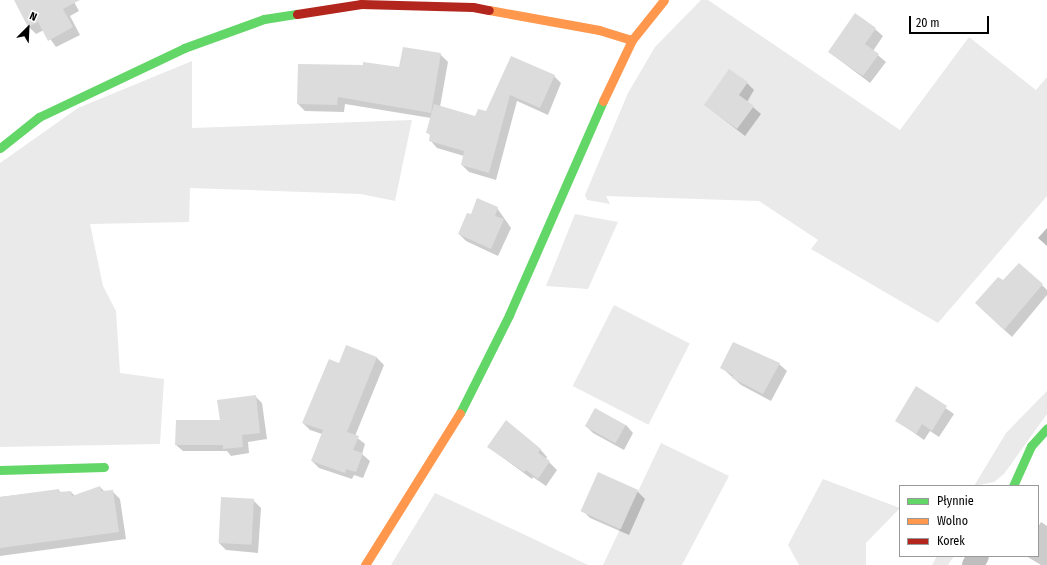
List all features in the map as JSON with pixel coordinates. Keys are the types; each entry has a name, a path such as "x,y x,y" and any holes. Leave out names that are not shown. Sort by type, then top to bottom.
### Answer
{"street":[{"path":"365,565 410,496 470,396 632,40 664,0"},
{"path":"0,148 39,117 184,48 264,19 361,4 473,7 599,30 632,40"},
{"path":"1013,485 1031,446 1047,428"},
{"path":"0,470 104,467"}],"shaded area":[{"path":"701,0 708,0 900,130 969,37 1036,90 1047,77 1047,196 938,323 811,249 818,240 759,201 606,196 610,204 587,200 585,195 628,93 655,47"},
{"path":"192,61 192,128 412,120 395,201 361,194 190,188 189,222 90,224 103,286 116,311 120,373 164,379 160,444 0,447 0,163 78,108"},
{"path":"575,214 618,222 588,289 546,286"},
{"path":"1047,228 1047,246 1038,238"},
{"path":"614,305 690,344 648,425 573,386"},
{"path":"1047,391 1047,414 1004,474 994,482 975,485 1006,433"},
{"path":"661,443 729,476 682,565 603,565"},
{"path":"823,479 899,508 866,543 866,565 799,565 788,545"},
{"path":"435,493 521,533 588,565 391,565"},
{"path":"936,557 953,557 948,565 932,565"}],"building":[{"path":"14,0 80,0 63,9 73,27 48,41 38,22 28,27"},
{"path":"855,13 876,28 865,44 879,54 863,76 828,52"},
{"path":"403,47 441,53 431,113 338,97 337,105 297,104 298,64 363,65 363,62 399,67"},
{"path":"511,56 555,75 540,108 510,95 489,173 461,165 464,151 429,141 430,134 426,133 434,104 475,116 478,109 486,111"},
{"path":"729,69 748,82 739,95 754,106 737,129 704,105"},
{"path":"477,198 498,207 495,216 504,219 491,249 458,234 467,213 471,214"},
{"path":"1019,263 1043,284 1004,330 975,303 998,277 1003,280"},
{"path":"733,342 780,363 763,394 732,378 733,375 720,368"},
{"path":"346,345 377,357 347,432 359,436 353,450 363,453 356,472 346,469 345,473 311,461 323,430 302,423 329,359 339,363"},
{"path":"916,386 947,406 932,431 922,424 916,434 895,421"},
{"path":"256,395 260,433 242,435 243,447 223,449 223,445 175,445 176,420 220,420 217,400"},
{"path":"595,408 626,425 615,443 585,426"},
{"path":"506,420 541,449 538,453 550,461 538,479 526,470 524,472 487,447"},
{"path":"598,472 638,490 621,529 581,511"},
{"path":"100,486 101,491 113,490 119,532 0,548 0,497 59,489 59,492 71,491 72,496"},
{"path":"221,497 254,499 252,545 219,543"}],"traffic: fast":[{"path":"0,148 39,117 184,48 264,19 297,14"},
{"path":"460,413 509,315 603,101"},
{"path":"1013,485 1031,446 1047,428"},
{"path":"0,470 104,467"}],"traffic: slow":[{"path":"603,101 632,40 664,0"},
{"path":"489,10 599,30 632,40"},
{"path":"365,565 460,413"}],"traffic: jam":[{"path":"297,14 361,4 473,7 489,10"}]}
